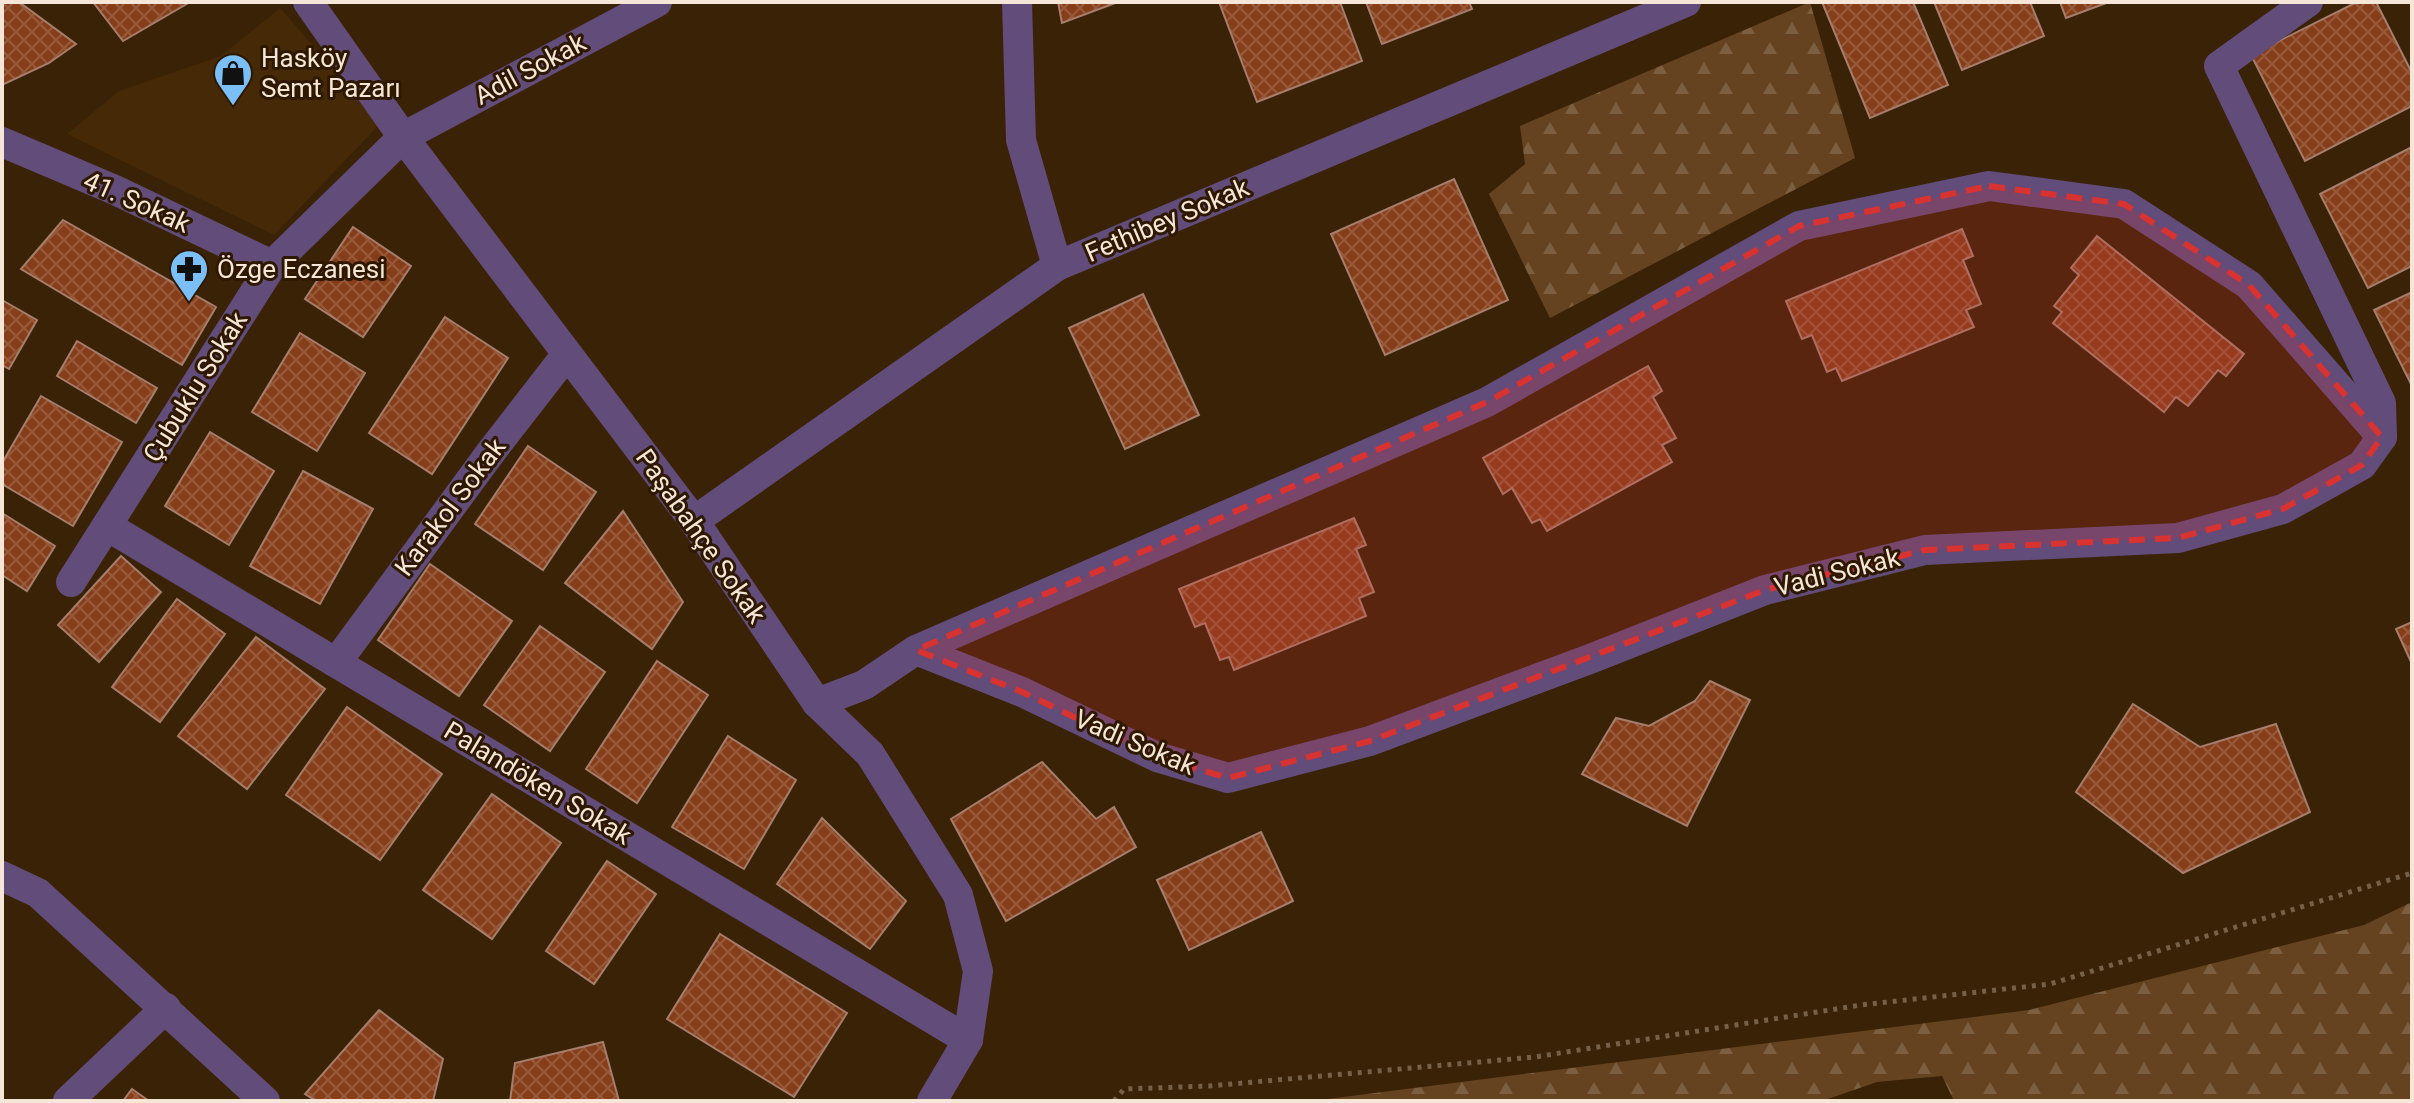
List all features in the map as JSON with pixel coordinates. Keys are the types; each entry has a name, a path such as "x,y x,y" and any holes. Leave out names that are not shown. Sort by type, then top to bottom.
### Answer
{"street":[{"name":"Paşabahçe Sokak","path":"308,2 403,137 694,521 817,703 870,754 958,895 978,971 968,1040 932,1101"},
{"name":"Adil Sokak","path":"403,137 657,2"},
{"path":"1017,2 1021,140 1057,266"},
{"name":"Fethibey Sokak","path":"694,521 1057,266 1686,2"},
{"path":"2308,2 2219,66 2381,403 2382,437"},
{"name":"Çubuklu Sokak","path":"71,582 272,265 403,137"},
{"name":"41. Sokak","path":"3,146 115,190 272,265"},
{"path":"817,703 864,685 916,650 1487,402 1799,226 1989,186 2124,204 2249,285 2382,437"},
{"name":"Karakol Sokak","path":"336,663 567,354"},
{"name":"Vadi Sokak","path":"916,650 1022,692 1157,757 1228,778 1370,741 1765,590 1925,550 2178,538 2283,509 2362,465 2382,437"},
{"name":"Palandöken Sokak","path":"107,526 968,1040"},
{"path":"2,876 38,893 265,1101"},
{"path":"68,1101 166,1008"}],"path":[{"path":"1114,1101 1124,1089 1225,1085 1535,1057 1861,1005 2050,984 2412,873"}],"highlighted area":[{"path":"1989,186 2124,204 2249,285 2382,437 2362,465 2283,509 2178,538 1925,550 1765,590 1370,741 1228,778 1157,757 1022,692 916,650 1487,402 1799,226"}],"shaded area":[{"name":"Hasköy Semt Pazarı","path":"280,8 381,123 274,235 67,134 119,91 221,56"}],"green space":[{"path":"1810,2 1855,158 1550,318 1489,194 1525,164 1520,126"},
{"path":"2412,902 2412,1101 1954,1101 1942,1076 1877,1082 1822,1101 1312,1101 2029,1010 2364,925"}],"building":[{"path":"2,2 19,2 76,44 49,63 2,85"},
{"path":"93,2 190,2 123,41"},
{"path":"1058,2 1118,2 1062,23"},
{"path":"1219,2 1340,2 1362,61 1257,102"},
{"path":"1366,2 1469,2 1472,9 1382,44"},
{"path":"1822,2 1913,2 1948,85 1870,118"},
{"path":"1934,2 2030,2 2044,36 1962,70"},
{"path":"2060,2 2109,2 2066,18"},
{"path":"2357,2 2376,2 2412,73 2412,106 2305,161 2251,55"},
{"path":"2412,147 2412,266 2368,288 2320,194"},
{"path":"1454,179 1508,300 1385,355 1331,234"},
{"path":"63,220 216,307 182,365 21,269"},
{"path":"353,227 411,266 363,337 305,299"},
{"path":"1962,229 1973,256 1963,260 1981,304 1966,310 1974,327 1842,381 1836,368 1827,372 1812,335 1802,339 1786,301"},
{"path":"2097,236 2244,354 2226,376 2218,370 2188,406 2176,397 2164,412 2053,323 2062,312 2054,306 2079,275 2071,268"},
{"path":"2412,292 2412,386 2374,310"},
{"path":"1143,294 1199,415 1125,449 1069,328"},
{"path":"2,300 37,320 9,369 2,365"},
{"path":"445,317 508,358 432,474 369,433"},
{"path":"300,333 365,373 317,451 252,412"},
{"path":"77,341 157,388 136,423 57,376"},
{"path":"1648,366 1662,391 1653,397 1676,438 1662,445 1672,462 1547,531 1540,519 1532,523 1512,488 1503,494 1483,458"},
{"path":"41,396 122,442 73,526 2,484 2,463"},
{"path":"210,432 274,471 229,545 165,506"},
{"path":"528,446 596,492 543,570 475,524"},
{"path":"303,471 373,509 320,604 250,566"},
{"path":"623,511 683,602 652,649 565,583"},
{"path":"2,513 55,546 27,591 2,575"},
{"path":"1354,518 1366,545 1356,549 1374,592 1359,598 1366,616 1234,670 1229,657 1220,660 1205,623 1195,627 1179,589"},
{"path":"121,556 161,592 99,662 58,625"},
{"path":"430,564 512,621 459,696 378,640"},
{"path":"177,599 225,634 160,722 112,687"},
{"path":"2412,622 2412,664 2396,629"},
{"path":"540,626 605,672 550,751 484,705"},
{"path":"256,637 325,689 247,789 178,736"},
{"path":"657,661 708,695 637,803 586,769"},
{"path":"1710,681 1750,700 1687,826 1582,774 1616,718 1649,726 1695,701"},
{"path":"2133,704 2200,747 2276,724 2310,812 2183,873 2076,792"},
{"path":"347,707 442,774 380,860 286,795"},
{"path":"728,736 796,780 744,869 672,827"},
{"path":"1042,762 1096,819 1114,807 1136,847 1006,921 951,819"},
{"path":"492,794 561,843 492,939 423,890"},
{"path":"822,818 906,901 870,949 777,884"},
{"path":"1261,832 1293,901 1189,950 1157,880"},
{"path":"607,861 656,894 594,984 546,951"},
{"path":"720,934 847,1013 794,1097 667,1019"},
{"path":"379,1010 443,1059 433,1101 316,1101 305,1094"},
{"path":"603,1042 619,1101 510,1101 515,1063"},
{"path":"132,1089 149,1101 123,1101"}],"place":[{"name":"Hasköy Semt Pazarı","path":"233,107"},
{"name":"Özge Eczanesi","path":"189,303"}]}
